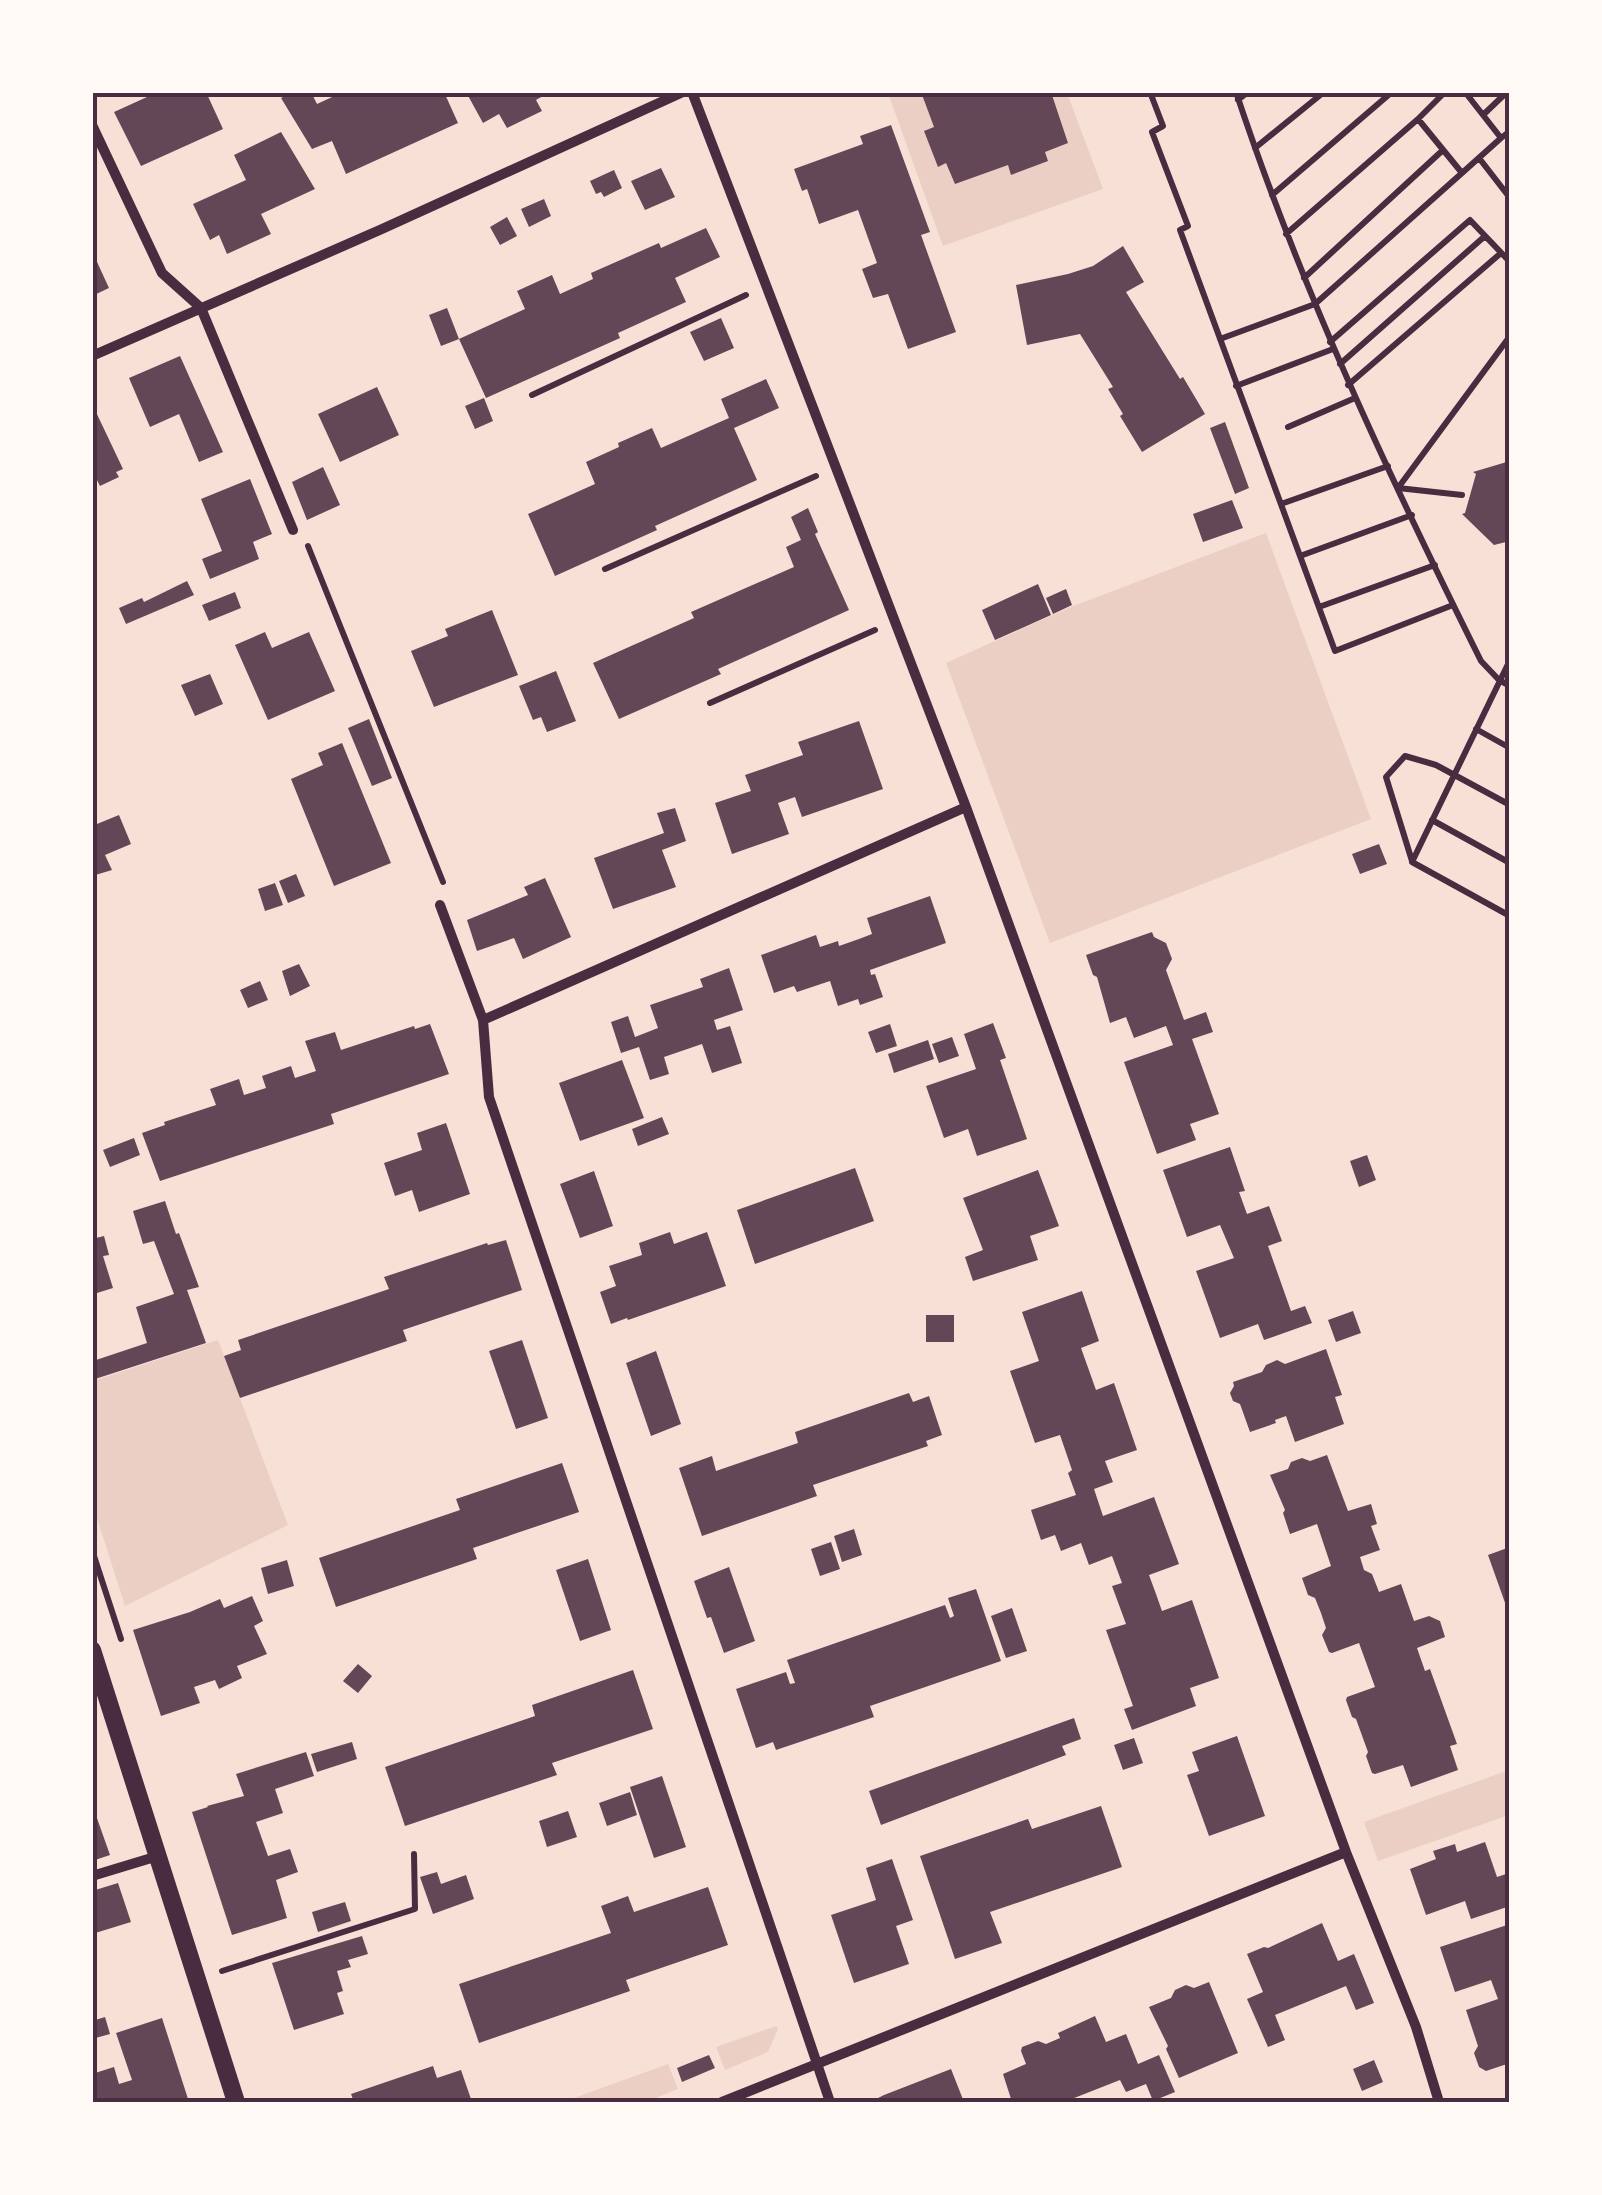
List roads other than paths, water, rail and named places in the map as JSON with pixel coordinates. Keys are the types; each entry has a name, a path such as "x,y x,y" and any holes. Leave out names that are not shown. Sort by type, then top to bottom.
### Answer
{"street":[{"path":"92,356 382,230 683,92"},
{"path":"692,92 966,808 1346,1852 1416,2027 1439,2102"},
{"path":"92,125 162,273 201,308 293,530"},
{"path":"482,1020 966,808"},
{"path":"440,905 482,1020 489,1097 830,2102"},
{"path":"92,1650 236,2102"},
{"path":"722,2102 1346,1852"},
{"path":"92,1876 158,1856"}]}
